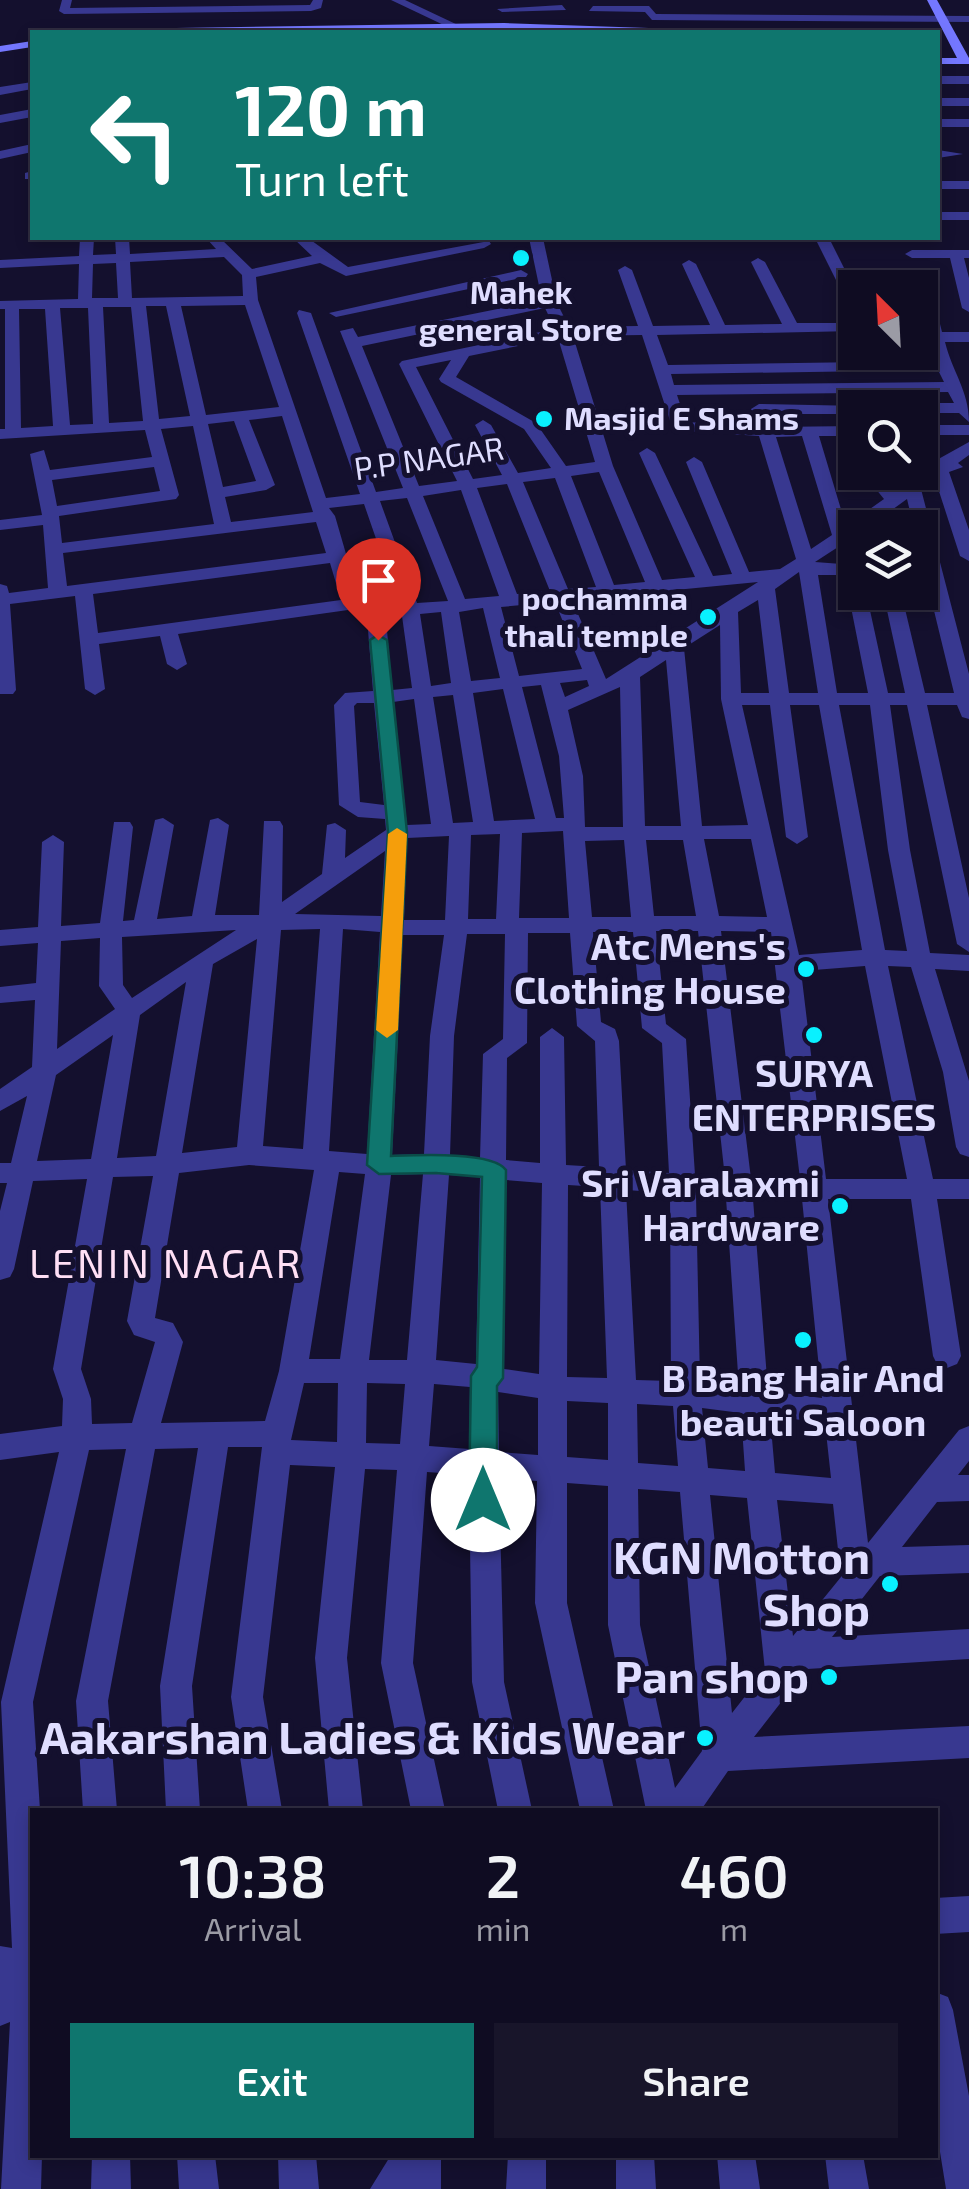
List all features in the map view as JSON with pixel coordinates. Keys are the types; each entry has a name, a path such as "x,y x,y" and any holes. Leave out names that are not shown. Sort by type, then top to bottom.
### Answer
{"main road":[{"path":"933,1 941,18 943,36 967,60"},
{"path":"204,30 454,26 552,30"},
{"path":"472,30 562,30"},
{"path":"0,50 30,45"},
{"path":"940,60 967,60"}],"street":[{"path":"67,0 64,11 253,4 316,8 318,0"},
{"path":"396,0 454,26"},
{"path":"768,0 777,30"},
{"path":"915,2 951,2"},
{"path":"250,29 253,4"},
{"path":"504,29 502,5 562,8"},
{"path":"594,9 649,10 652,16 969,19"},
{"path":"943,36 969,36"},
{"path":"940,80 969,80"},
{"path":"0,91 30,86"},
{"path":"940,102 969,102"},
{"path":"0,118 30,117"},
{"path":"940,123 969,129"},
{"path":"0,154 30,148"},
{"path":"940,154 956,154"},
{"path":"940,186 969,185"},
{"path":"940,216 969,216"},
{"path":"86,240 84,257 100,429"},
{"path":"0,525 170,495 152,426 122,240"},
{"path":"163,240 167,281 224,529"},
{"path":"214,240 249,274 252,300 352,604 362,612 563,597 800,568 838,575"},
{"path":"309,240 322,258 346,272 498,255 549,296"},
{"path":"536,240 549,296 605,466 655,585"},
{"path":"823,240 838,270"},
{"path":"903,240 918,270"},
{"path":"1,265 90,302 132,301 228,253"},
{"path":"912,254 962,254 969,308"},
{"path":"252,300 167,281 123,255 84,257 48,286 6,305 6,434 152,426 288,411"},
{"path":"336,313 498,255"},
{"path":"249,274 322,258"},
{"path":"758,262 792,328"},
{"path":"689,264 719,328"},
{"path":"625,270 679,427 838,431"},
{"path":"48,286 62,432"},
{"path":"484,826 461,689 454,606 415,492 350,335 549,296"},
{"path":"304,313 306,329 372,498 410,609 422,692 451,830 456,928 442,1036 436,1164 397,1663 428,1808"},
{"path":"547,826 508,682 501,602 467,484 407,368 416,360 564,332 838,327"},
{"path":"938,337 969,337"},
{"path":"938,349 968,411"},
{"path":"464,351 447,379 527,423 561,472 607,591"},
{"path":"662,370 838,362"},
{"path":"938,364 943,365"},
{"path":"668,390 956,387"},
{"path":"838,408 759,409 800,568 827,700 874,958 923,1192 947,1356"},
{"path":"938,409 968,411"},
{"path":"216,494 266,485 240,417"},
{"path":"482,425 512,478 598,682"},
{"path":"938,430 969,430"},
{"path":"809,431 841,510"},
{"path":"940,466 969,447"},
{"path":"647,453 705,579"},
{"path":"38,454 58,592"},
{"path":"43,476 162,461"},
{"path":"694,462 742,577"},
{"name":"P.P NAGAR","path":"54,550 224,529 372,498 605,466"},
{"path":"940,466 969,467"},
{"path":"940,466 969,556"},
{"path":"886,510 908,490"},
{"path":"760,832 634,834 547,826 451,830 397,822 350,805 344,705 352,697 508,682 598,682 630,676 838,540"},
{"path":"6,690 1,597 338,557"},
{"path":"938,571 969,572"},
{"path":"765,586 797,837"},
{"path":"83,590 95,688"},
{"path":"89,640 352,604"},
{"path":"731,699 880,702 918,699 968,704 938,606"},
{"path":"729,610 731,699 789,964 840,1412 845,1492 864,1572"},
{"path":"861,610 880,702 920,959 955,1072 969,1146"},
{"path":"896,610 918,699 948,865 969,944"},
{"path":"346,1808 331,1658 351,1457 353,1370 379,1165 397,822 376,612"},
{"path":"167,629 177,664"},
{"path":"674,645 692,832 709,922 738,1189 760,1488 792,1665"},
{"path":"630,676 634,834 654,1028 674,1040 684,1186 686,1394 719,1755"},
{"path":"550,680 578,808 575,829 589,1026 606,1034 607,1041 622,1391 624,1625 663,1808"},
{"path":"558,707 598,682"},
{"path":"0,1102 44,1075 202,960 270,922 333,877 397,822"},
{"path":"145,925 163,825"},
{"path":"202,922 218,825"},
{"path":"249,1155 270,922 272,826"},
{"path":"511,826 515,1043 496,1051 483,1464 488,1682 515,1808"},
{"path":"21,2189 18,1702 77,1437 77,1399 66,1369 128,1012 111,986 111,928 122,827"},
{"path":"333,877 335,830"},
{"path":"0,1269 12,1173 44,1075 53,842"},
{"path":"266,1808 247,1697 276,1443 292,1371 321,1162 332,921"},
{"path":"0,938 202,922 373,922 393,928 709,922 780,926"},
{"path":"789,964 874,958 969,962"},
{"path":"100,1808 92,1700 143,1436 170,1342 164,1331 144,1327 141,1320 202,960"},
{"path":"0,995 49,990"},
{"path":"552,1036 551,1603 597,1808"},
{"path":"12,1173 168,1166 249,1155 379,1165 436,1164 738,1189 969,1189"},
{"path":"292,1371 487,1376 552,1388 686,1394 840,1412"},
{"path":"183,1808 176,1686 215,1436"},
{"path":"2,1456 77,1437 215,1436 351,1457 412,1458 845,1492"},
{"path":"682,1808 719,1755 969,1440"},
{"path":"931,1489 969,1488"},
{"path":"864,1572 969,1559"},
{"path":"792,1665 969,1644"},
{"path":"719,1755 969,1742"},
{"path":"938,1916 969,1914"},
{"path":"0,2008 17,1962"},
{"path":"938,2027 966,2189"},
{"path":"111,2158 111,2189"},
{"path":"196,2158 199,2189"},
{"path":"296,2158 299,2189"},
{"path":"526,2189 527,2158"},
{"path":"634,2158 636,2189"},
{"path":"736,2158 740,2189"},
{"path":"844,2158 849,2189"}],"slow traffic":[{"path":"387,1030 397,834"}],"place":[{"name":"Mahek general Store","path":"521,258"},
{"name":"Masjid E Shams","path":"544,419"},
{"name":"pochamma thali temple","path":"708,617"},
{"name":"Atc Mens's Clothing House","path":"806,969"},
{"name":"SURYA ENTERPRISES","path":"814,1035"},
{"name":"Sri Varalaxmi Hardware","path":"840,1206"},
{"name":"B Bang Hair And beauti Saloon","path":"803,1340"},
{"name":"KGN Motton Shop","path":"890,1584"},
{"name":"Pan shop","path":"829,1677"},
{"name":"Aakarshan Ladies & Kids Wear","path":"705,1738"}],"district":[{"name":"LENIN NAGAR","path":"166,1264"}],"route":[{"path":"378,640 398,832 379,1165 436,1164 494,1170 490,1378 484,1376 483,1500"}]}
